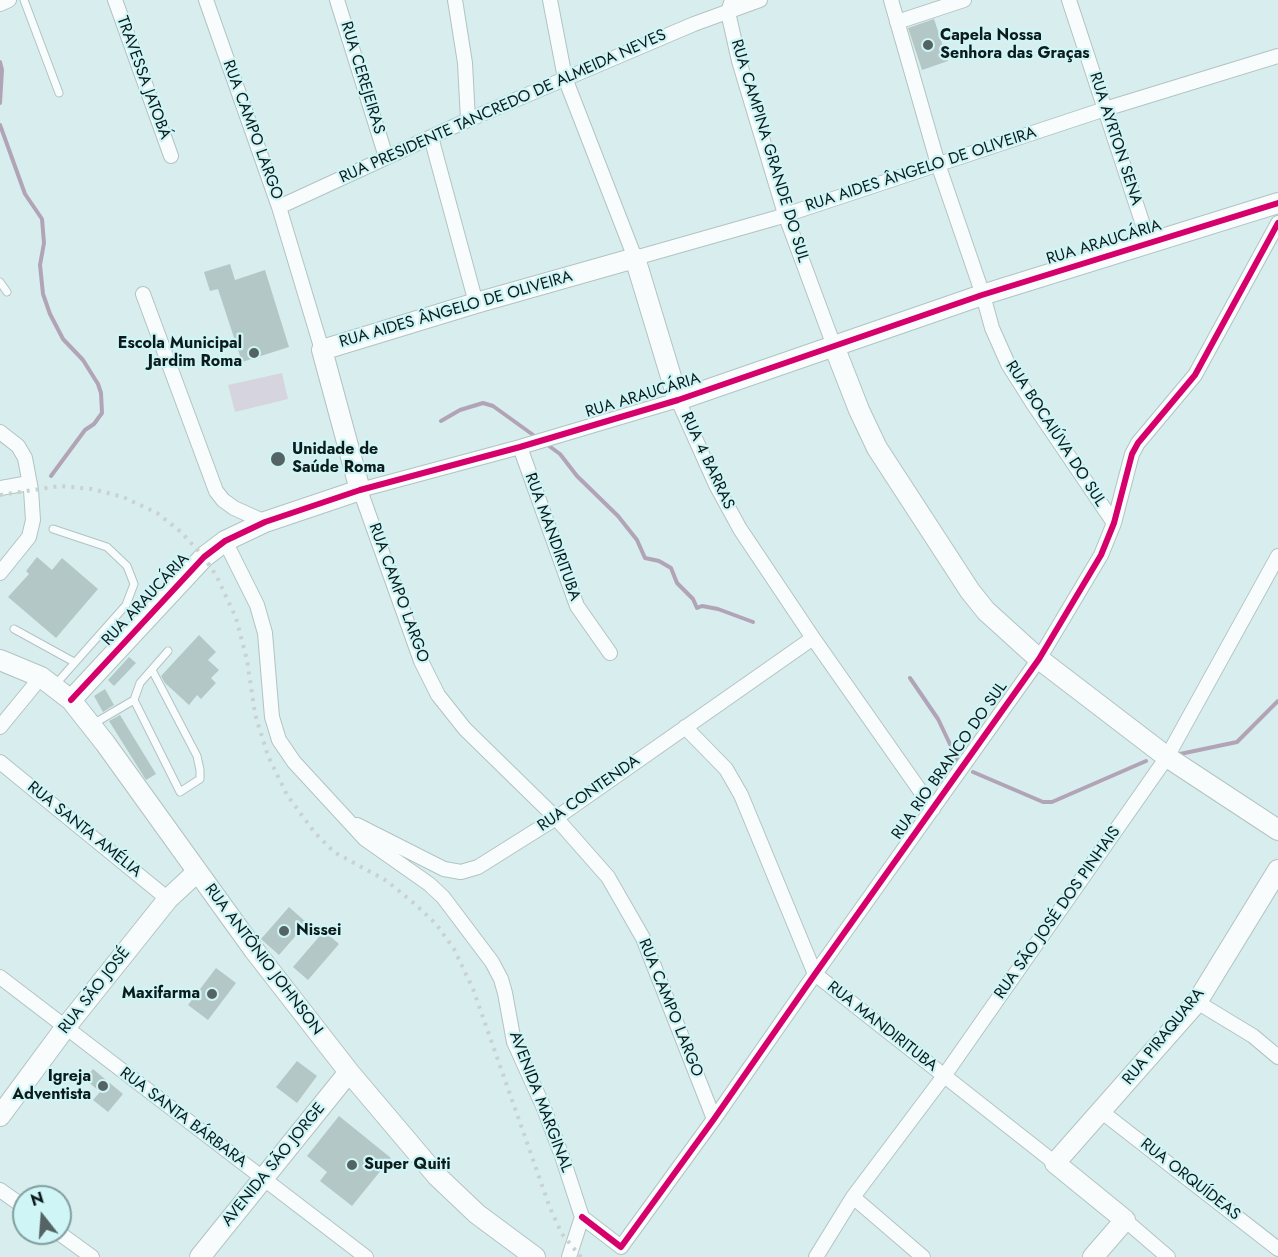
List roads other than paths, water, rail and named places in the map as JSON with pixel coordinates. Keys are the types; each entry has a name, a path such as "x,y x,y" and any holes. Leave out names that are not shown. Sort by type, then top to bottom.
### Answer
{"street":[{"path":"0,4 9,0"},
{"name":"TRAVESSA JATOBÁ","path":"115,0 171,156"},
{"name":"RUA CAMPO LARGO","path":"206,0 279,207 322,350 360,490 421,662 438,695 465,729 556,818 608,877 643,938 714,1119"},
{"name":"RUA CEREJEIRAS","path":"336,0 386,157"},
{"path":"455,0 465,63 468,120"},
{"name":"RUA 4 BARRAS","path":"550,0 565,78 635,258 678,400 716,484 740,529 813,638 933,808"},
{"name":"RUA PRESIDENTE TANCREDO DE ALMEIDA NEVES","path":"279,207 468,120 730,6 760,0"},
{"name":"RUA BOCAIÚVA DO SUL","path":"891,0 938,164 992,328 1008,364 1114,523"},
{"path":"897,22 964,0"},
{"name":"RUA AYRTON SENA","path":"1069,0 1149,243"},
{"name":"RUA CAMPINA GRANDE DO SUL","path":"730,6 739,61 784,214 859,410 877,448 963,582 986,611 1039,659 1167,757 1278,830"},
{"name":"RUA AIDES ÂNGELO DE OLIVEIRA","path":"322,350 784,214 1105,109 1278,56"},
{"path":"431,137 476,303"},
{"name":"RUA ARAUCÁRIA","path":"71,699 204,557 225,541 265,522 360,490 520,447 678,400 983,295 1278,203"},
{"name":"RUA RIO BRANCO DO SUL","path":"582,1217 621,1247 1039,659 1101,555 1114,523 1132,454 1138,443 1195,375 1278,223"},
{"path":"143,294 216,491 234,508 265,522"},
{"path":"0,432 18,446 25,458 33,520 29,537 0,573"},
{"name":"RUA MANDIRITUBA","path":"520,447 577,606 610,653"},
{"path":"0,488 29,483"},
{"name":"AVENIDA MARGINAL","path":"225,541 257,605 262,624 272,717 279,740 294,762 351,821 365,839 429,884 443,897 492,962 505,993 514,1042 543,1106 582,1217"},
{"name":"RUA SÃO JOSÉ DOS PINHAIS","path":"816,1257 853,1197 944,1076 1167,757 1278,556"},
{"name":"RUA CONTENDA","path":"351,821 444,869 461,872 478,867 556,818 813,638"},
{"name":"RUA ANTÔNIO JOHNSON","path":"0,660 47,682 71,699 254,950 349,1072 437,1176 477,1214 527,1255"},
{"path":"0,728 47,682"},
{"name":"RUA MANDIRITUBA","path":"685,727 726,769 741,795 815,974 1055,1163 1168,1257"},
{"name":"RUA SANTA AMÉLIA","path":"0,762 168,899"},
{"name":"RUA PIRAQUARA","path":"1055,1163 1197,1002 1278,870"},
{"name":"RUA SÃO JOSÉ","path":"0,1116 65,1028 168,899 197,872"},
{"name":"RUA SANTA BÁRBARA","path":"0,977 366,1257"},
{"path":"1197,1002 1253,1036 1278,1057"},
{"name":"AVENIDA SÃO JORGE","path":"200,1257 349,1072"},
{"name":"RUA ORQUÍDEAS","path":"1102,1112 1278,1249"},
{"path":"853,1197 923,1257"},
{"path":"569,1257 582,1217"},
{"path":"1093,1257 1125,1220"},
{"path":"72,1242 92,1257"},
{"path":"1269,1257 1278,1249"}],"lane":[{"path":"24,0 59,93"},
{"path":"0,282 7,292"},
{"path":"47,682 74,662 126,605 134,584 127,566 106,548 53,530"},
{"path":"14,629 74,662"},
{"path":"91,725 134,700 140,683 168,651"},
{"path":"134,700 180,792 200,779 197,756 152,670"}],"waterway":[{"path":"0,62 2,70 0,103"},
{"path":"0,125 25,194 42,219 44,243 40,265 43,294 50,314 63,339 83,360 101,393 102,413 94,424 85,430 51,476"},
{"path":"441,421 460,410 483,403 493,406 536,437"},
{"path":"545,443 560,454 577,476 618,516 637,540 645,558 659,561 671,568 677,583 693,599 697,608 702,606 718,609 753,622"},
{"path":"910,678 938,719 959,763"},
{"path":"1180,754 1237,742 1278,701"},
{"path":"973,772 1043,802 1052,802 1146,761"}],"railway":[{"path":"0,495 60,486 92,489 123,497 157,513 181,532 204,557 217,577 236,618 247,660 255,714 268,756 287,795 315,833 334,852 387,881 436,924 454,949 473,989 550,1208 562,1234 581,1257"}],"place":[{"name":"Capela Nossa Senhora das Graças","path":"928,45"},
{"name":"Escola Municipal Jardim Roma","path":"254,353"},
{"name":"Unidade de Saúde Roma","path":"278,459"},
{"name":"Nissei","path":"284,931"},
{"name":"Maxifarma","path":"212,994"},
{"name":"Igreja Adventista","path":"103,1086"},
{"name":"Super Quiti","path":"352,1165"}]}
